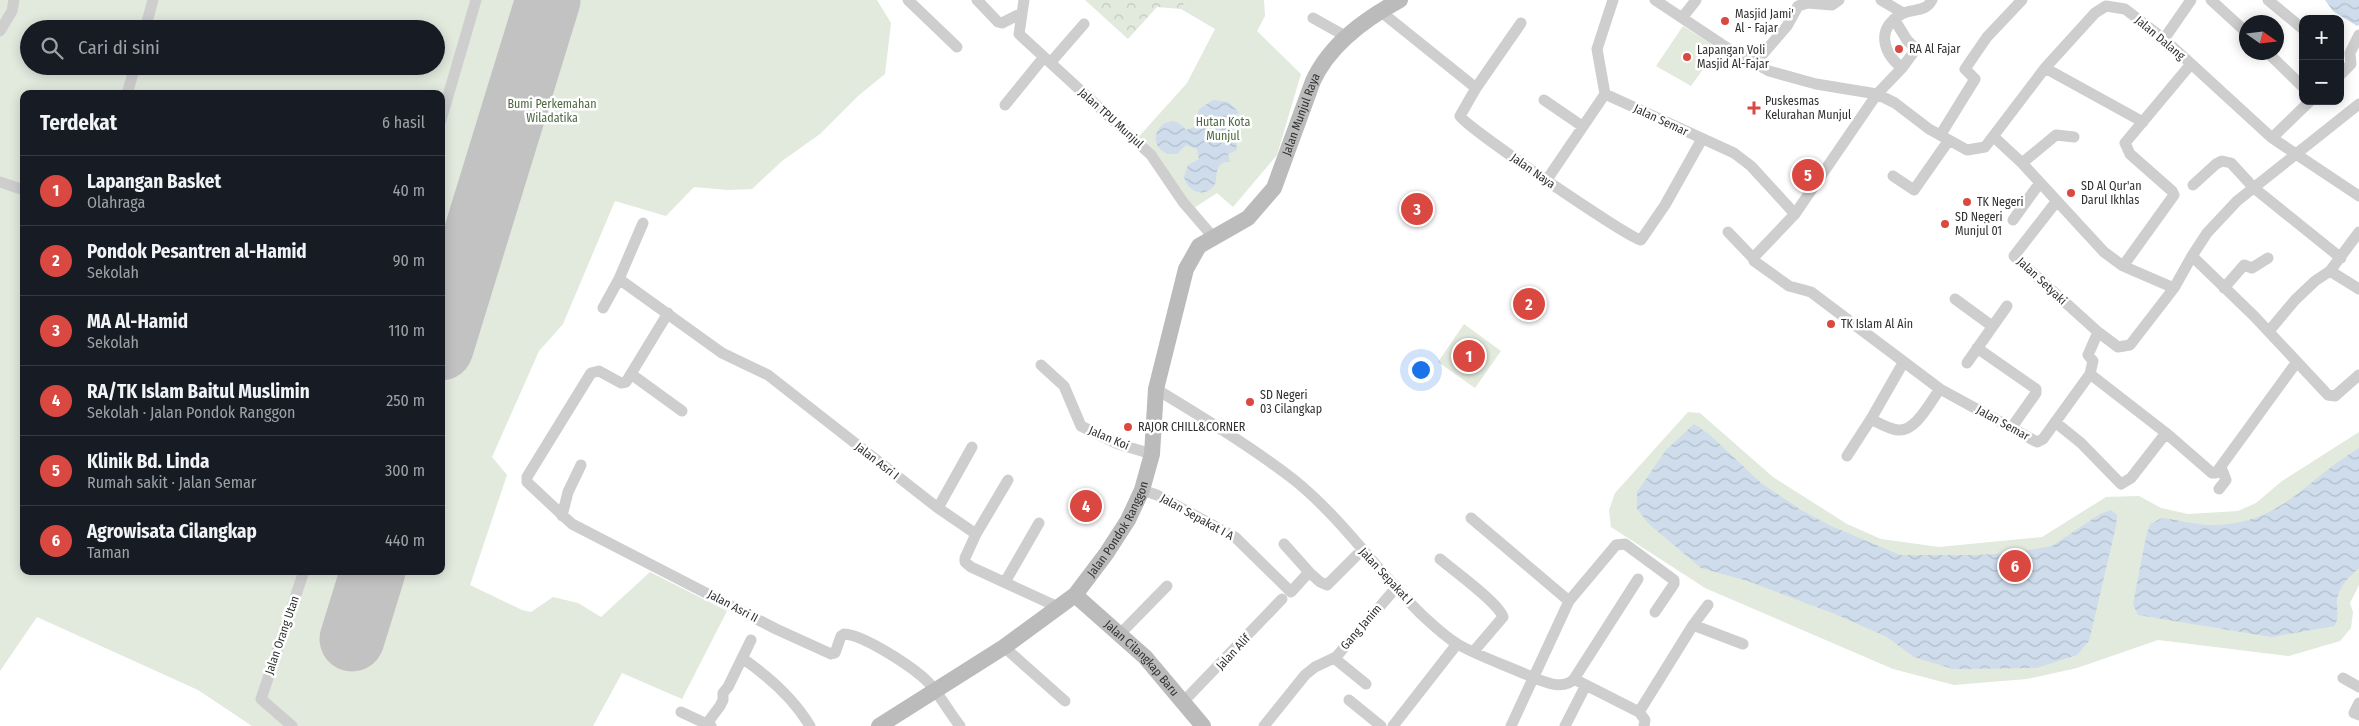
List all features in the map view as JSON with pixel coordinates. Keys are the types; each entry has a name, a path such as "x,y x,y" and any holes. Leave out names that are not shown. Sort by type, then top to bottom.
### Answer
{"street":[{"path":"0,31 12,11 14,0"},
{"path":"147,20 153,0"},
{"path":"445,106 476,0"},
{"path":"908,0 957,47"},
{"path":"977,0 998,22 1002,23 1022,13"},
{"name":"Jalan TPU Munjul","path":"1024,0 1019,34 1151,155 1183,202 1214,238"},
{"name":"Jalan Munjul Raya","path":"1214,238 1248,218 1274,188 1321,64 1347,37 1380,11 1400,0"},
{"path":"1546,181 1605,94 1597,49 1613,0"},
{"name":"Jalan Dalang","path":"1655,0 1732,51 1769,71 1816,84 1877,94 1895,103 1930,129 1967,150 1975,150 1985,146 1994,137 2046,68 2105,2 2125,9 2164,39 2272,138 2359,196"},
{"path":"1682,18 1696,0"},
{"path":"1755,63 1787,26 1798,6 1808,2 1832,6 1839,0"},
{"path":"1753,258 1795,214 1877,94 1902,68 1916,49 1899,16 1881,0"},
{"path":"1902,68 1886,51 1884,45 1885,32 1899,16 1925,8 1932,0"},
{"path":"1893,176 1914,190 1945,137 1975,79 1966,69 1987,37 2022,0"},
{"path":"2164,39 2191,0"},
{"path":"2211,0 2239,26"},
{"path":"2268,0 2299,26"},
{"path":"1380,11 1476,88 1521,23"},
{"path":"1313,18 1347,37"},
{"path":"1005,105 1047,59 1084,24"},
{"path":"2344,71 2352,64 2350,53 2359,35"},
{"path":"2275,60 2299,83"},
{"path":"2123,266 2174,195 2172,191 2130,154 2125,147 2125,143 2191,64"},
{"path":"2046,68 2143,122"},
{"path":"128,90 132,75"},
{"name":"Jalan Naya","path":"1476,88 1461,113 1462,119 1546,181 1641,240 1665,205 1702,139"},
{"name":"Jalan Semar","path":"1605,94 1734,153 1745,160 1795,214"},
{"path":"1544,100 1582,126"},
{"path":"2296,363 2216,473 2212,472 2166,433 2090,374 2093,361 2088,355 2098,332 2118,347 2130,345 2174,288 2192,256 2214,225 2238,201 2359,104"},
{"path":"2272,138 2306,105"},
{"path":"2022,163 2056,135 2074,137"},
{"path":"1994,137 2022,163 2039,184 2104,252 2123,266 2174,288"},
{"path":"2193,185 2216,164 2227,161 2254,188 2341,258"},
{"path":"0,182 20,189"},
{"path":"2013,220 2039,184"},
{"name":"Jalan Setyaki","path":"2056,202 2014,256 2098,332"},
{"path":"603,308 619,279 643,222"},
{"name":"Jalan Semar","path":"1728,232 1754,261 1789,286 1811,292 1940,389 2040,442 2090,374"},
{"path":"2269,331 2295,300 2315,281 2330,271 2359,232"},
{"name":"Jalan Pondok Ranggon","path":"879,726 1004,646 1075,595 1106,554 1128,520 1142,490 1152,454 1156,389 1186,269 1199,246 1214,238"},
{"path":"2192,256 2269,331 2296,363 2331,396 2334,396 2359,375"},
{"path":"2224,288 2244,265 2252,268 2268,258"},
{"path":"2330,271 2359,289"},
{"name":"Jalan Asri I","path":"619,279 722,353 768,375 938,508 976,534"},
{"path":"1955,299 1992,326"},
{"path":"1967,363 2007,306"},
{"path":"668,313 631,374 682,411"},
{"path":"1977,348 2036,389 2036,393 2012,427"},
{"path":"1847,456 1903,363"},
{"name":"Jalan Koi","path":"1041,365 1064,386 1081,426 1118,444 1152,454"},
{"name":"Jalan Asri II","path":"631,374 623,383 599,371 591,373 527,480 572,524 776,629 831,654 835,653 841,636 844,634 854,635 891,655 927,681 935,690"},
{"name":"Jalan Sepakat I","path":"1156,389 1203,418 1293,479 1316,500 1395,589 1443,634 1457,644 1534,678 1560,685 1569,684 1574,679"},
{"path":"1871,419 1895,430 1906,429 1915,422 1940,389"},
{"path":"2055,422 2081,443 2121,484 2132,478 2166,433"},
{"path":"938,508 972,447"},
{"path":"562,516 568,492 581,465"},
{"path":"2219,489 2226,480 2221,467"},
{"path":"1008,480 976,534 965,562 971,567 1058,607"},
{"name":"Jalan Sepakat I A","path":"1142,490 1157,495 1234,537 1287,596"},
{"path":"1471,518 1569,601"},
{"path":"1005,582 1039,523"},
{"path":"1511,726 1569,601 1616,545 1620,543 1625,544 1674,580 1674,584 1655,612"},
{"path":"1284,544 1320,582 1328,585 1362,550"},
{"path":"1440,559 1502,613 1503,617 1474,651"},
{"name":"Jalan Alif","path":"1182,704 1310,572"},
{"name":"Jalan Orang Utan","path":"292,726 261,699 303,575"},
{"path":"1638,579 1574,679 1639,712 1644,720 1644,726"},
{"path":"1119,635 1167,586"},
{"name":"Gang Janim","path":"1264,726 1309,671 1334,658 1395,589"},
{"name":"Jalan Cilangkap Baru","path":"1075,595 1164,677 1182,704 1203,726"},
{"path":"1639,712 1693,625 1708,605"},
{"path":"1693,625 1743,644"},
{"path":"681,712 708,725 722,702 722,693 728,687 751,640"},
{"path":"1393,726 1457,644"},
{"path":"1004,646 1065,701"},
{"path":"742,658 796,705 810,726"},
{"path":"1334,658 1366,684"},
{"path":"2343,678 2359,687"},
{"path":"1565,726 1586,685"},
{"path":"935,690 960,726"},
{"path":"1349,700 1381,726"},
{"path":"2359,703 2354,713 2359,715"}],"green space":[{"name":"Bumi Perkemahan Wiladatika","path":"0,0 877,0 891,23 885,74 858,96 820,134 782,161 752,189 728,190 694,187 666,216 615,201 563,324 539,351 492,457 507,475 470,585 522,610 531,612 553,597 578,603 601,617 650,572 727,611 682,699 622,673 593,726 252,726 198,690 37,617 0,671"},
{"path":"1085,0 1186,0 1181,9 1157,7 1128,39"},
{"name":"Hutan Kota Munjul","path":"1186,0 1264,0 1265,16 1257,31 1301,74 1277,155 1233,207 1217,193 1194,208 1134,142 1187,83 1215,29 1181,9"},
{"name":"Lapangan Voli Masjid Al-Fajar","path":"1683,26 1718,48 1691,86 1656,66"},
{"path":"1464,324 1501,351 1475,388 1438,362"},
{"path":"1688,412 1700,413 1773,477 1847,524 1881,539 1939,547 2042,537 2106,497 2139,496 2161,508 2188,514 2238,511 2256,503 2282,481 2359,432 2359,585 2350,603 2353,612 2351,628 2340,641 2289,656 2158,640 2077,668 2027,679 1954,685 1893,669 1705,588 1611,527 1609,510 1615,493"}],"water":[{"path":"2325,0 2359,0 2359,25 2357,26 2344,18 2344,15 2339,15 2333,11"},
{"path":"1213,100 1228,102 1239,112 1233,118 1228,129 1235,135 1237,150 1228,154 1230,162 1224,162 1219,166 1214,186 1208,191 1199,192 1188,186 1184,177 1188,165 1199,159 1197,149 1186,145 1177,154 1168,154 1156,142 1156,135 1159,128 1165,123 1179,123 1186,130 1194,127 1199,109"},
{"path":"1694,424 1710,435 1761,483 1801,510 1831,526 1900,555 2013,553 2052,546 2100,514 2111,510 2117,515 2116,526 2089,641 2077,655 2036,668 1953,669 1914,657 1887,637 1835,614 1748,581 1701,568 1649,524 1637,509 1637,492 1666,450"},
{"path":"2359,448 2359,568 2346,581 2338,593 2337,620 2334,626 2271,637 2138,615 2133,604 2150,524 2162,518 2208,525 2233,524 2254,518 2290,500"}],"runway":[{"path":"445,335 548,0"},
{"path":"352,639 372,575"}],"place":[{"name":"Masjid Jami' Al - Fajar","path":"1725,21"},
{"name":"RA Al Fajar","path":"1899,49"},
{"name":"Lapangan Voli Masjid Al-Fajar","path":"1687,57"},
{"name":"Puskesmas Kelurahan Munjul","path":"1754,108"},
{"name":"Klinik Bd. Linda","path":"1808,175"},
{"name":"SD Al Qur'an Darul Ikhlas","path":"2071,193"},
{"name":"TK Negeri","path":"1967,202"},
{"name":"MA Al-Hamid","path":"1417,209"},
{"name":"SD Negeri Munjul 01","path":"1945,224"},
{"name":"Pondok Pesantren al-Hamid","path":"1529,304"},
{"name":"TK Islam Al Ain","path":"1831,324"},
{"name":"Lapangan Basket","path":"1469,356"},
{"name":"SD Negeri 03 Cilangkap","path":"1250,402"},
{"name":"RAJOR CHILL&CORNER","path":"1128,427"},
{"name":"RA/TK Islam Baitul Muslimin","path":"1086,506"},
{"name":"Agrowisata Cilangkap","path":"2015,566"}]}
